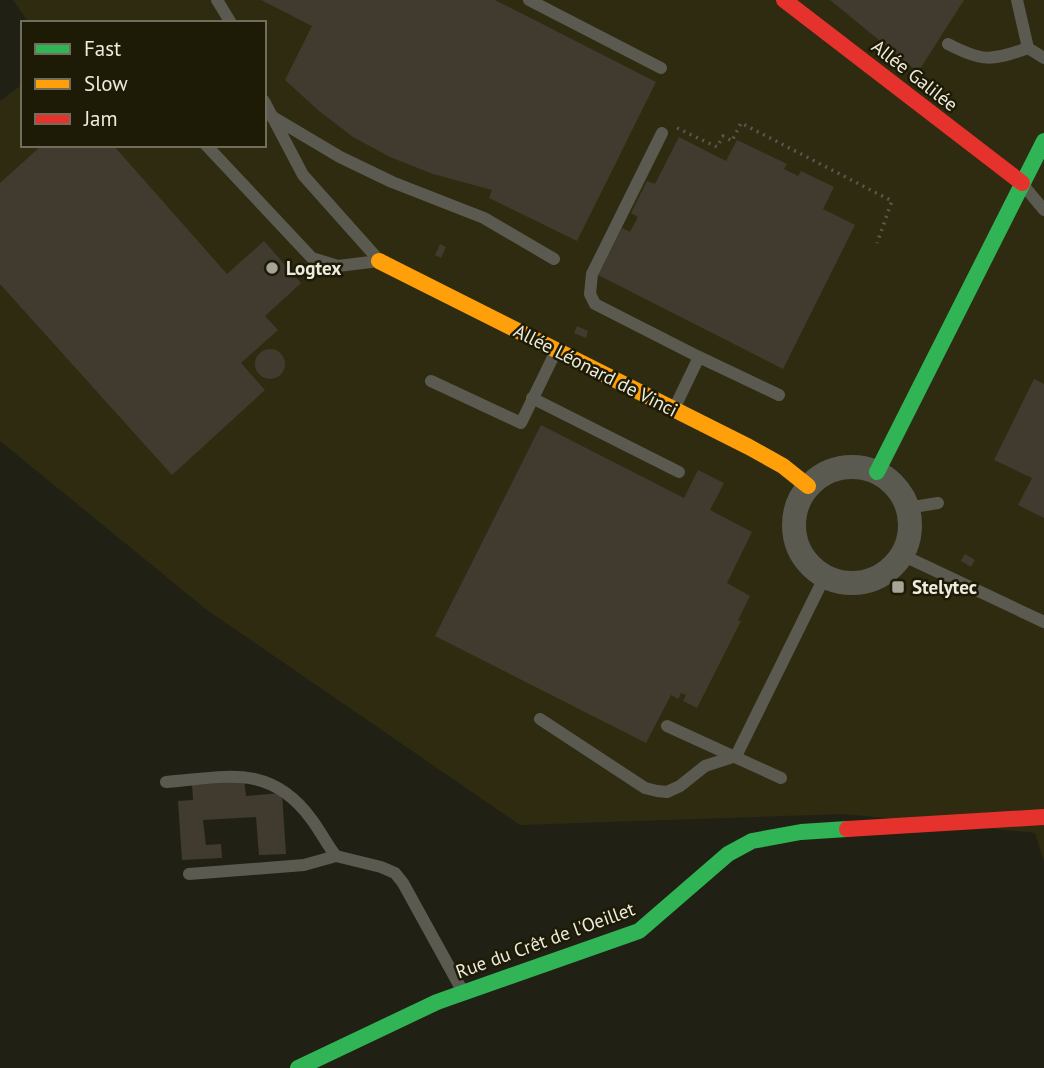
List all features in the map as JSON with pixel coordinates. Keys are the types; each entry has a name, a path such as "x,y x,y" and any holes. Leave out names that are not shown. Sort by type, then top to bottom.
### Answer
{"street":[{"name":"Allée Galilée","path":"783,0 1022,183"},
{"path":"877,472 1044,141"},
{"name":"Allée Léonard de Vinci","path":"379,261 750,447 808,486"},
{"path":"859,467 877,472 893,484 907,508 910,518 909,537 902,555 889,570 873,580 854,584 825,576 804,558 796,541 793,522 798,503 808,486 823,474 840,468 859,467"},
{"name":"Rue du Crêt de l'Oeillet","path":"298,1068 385,1024 463,992 639,931 703,874 752,841 801,832 1044,817"}],"lane":[{"path":"217,0 230,21"},
{"path":"529,0 662,68"},
{"path":"1017,0 1028,48 1044,58"},
{"path":"948,44 985,60 1002,58 1028,48"},
{"path":"266,105 303,175 379,261"},
{"path":"271,116 340,157 392,182 484,218 554,259"},
{"path":"662,133 592,274 590,293 595,303 699,358 779,395"},
{"path":"208,147 312,258 338,266 379,261"},
{"path":"1022,183 1044,210"},
{"path":"431,381 521,423 556,350"},
{"path":"674,409 699,358"},
{"path":"532,398 680,472"},
{"path":"907,508 938,503"},
{"path":"902,555 1044,622"},
{"path":"540,719 636,782 657,791 667,792 680,786 705,766 736,756 825,576"},
{"path":"667,726 781,778"},
{"path":"166,782 242,776 268,781 292,798 312,819 336,856"},
{"path":"189,874 304,865 336,856 395,873 463,992"}],"path":[{"path":"662,133 664,128 673,126 717,147 723,136 732,141 741,123 891,201 877,243"}],"shaded area":[{"path":"13,0 1044,0 1044,861 1035,833 844,814 520,825 207,610 0,441 0,101 21,85 21,147 266,147 266,21 28,21"}],"building":[{"path":"261,0 495,0 656,82 577,241 489,198 492,190 433,174 390,157 353,137 285,80 312,26"},
{"path":"830,0 964,0 918,72"},
{"path":"679,137 726,161 737,140 787,164 784,169 798,176 801,171 834,187 823,209 855,225 783,369 598,275 622,228 630,232 638,217 631,213 647,181 655,184"},
{"path":"40,147 115,147 227,274 264,241 301,283 265,316 278,330 241,363 265,390 172,475 0,284 0,183"},
{"path":"440,244 446,247 441,258 435,255"},
{"path":"577,326 588,331 586,338 574,333"},
{"path":"270,349 281,353 285,364 281,375 270,379 259,375 255,364 259,353"},
{"path":"1034,379 1044,384 1044,518 1018,505 1032,478 994,460"},
{"path":"541,425 684,498 698,470 724,483 710,510 752,532 727,583 750,596 738,620 741,621 697,708 683,701 686,695 681,693 678,699 671,695 646,743 435,636"},
{"path":"965,554 975,560 971,567 961,561"},
{"path":"244,779 246,796 282,793 286,854 259,855 256,817 203,820 206,845 221,844 222,858 182,860 178,801 193,800 192,784"}],"traffic: fast":[{"path":"877,472 1044,141"},
{"path":"298,1068 437,1002 639,931 728,854 752,841 801,832 847,829"}],"traffic: slow":[{"path":"379,261 749,447 783,466 808,486"}],"traffic: jam":[{"path":"784,0 1022,183"},
{"path":"847,829 1044,817"}],"place":[{"name":"Logtex","path":"272,268"},
{"name":"Stelytec","path":"898,587"}]}
